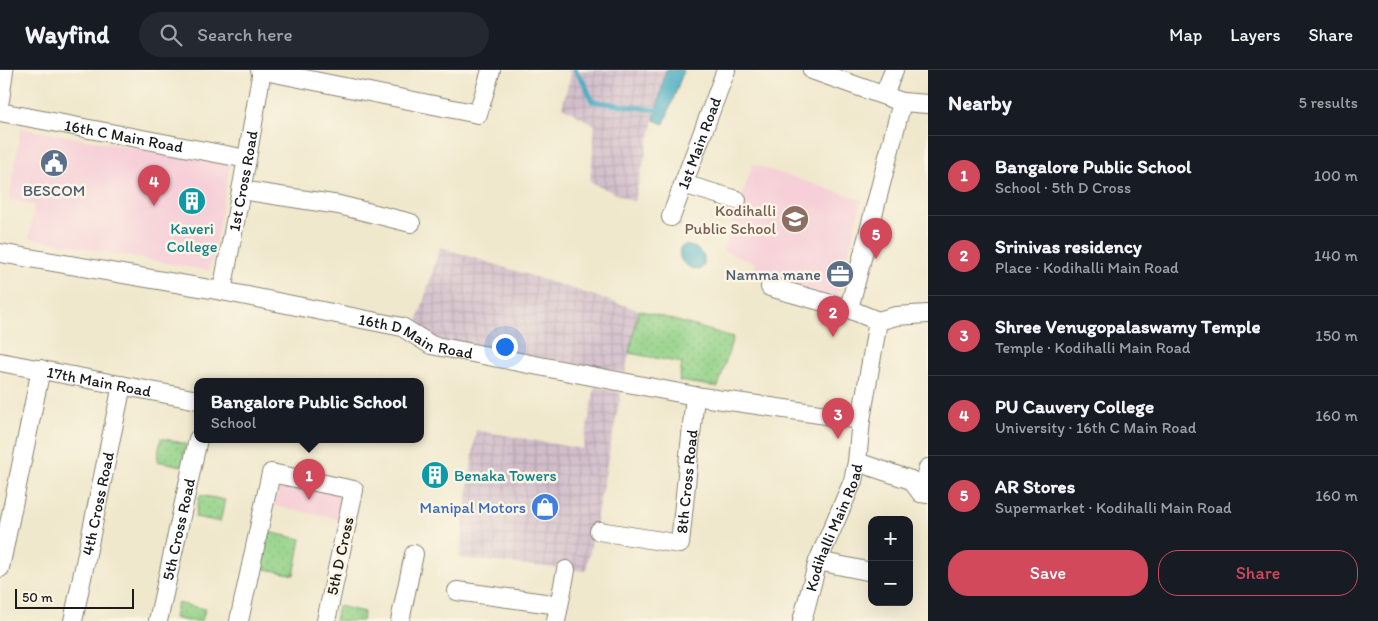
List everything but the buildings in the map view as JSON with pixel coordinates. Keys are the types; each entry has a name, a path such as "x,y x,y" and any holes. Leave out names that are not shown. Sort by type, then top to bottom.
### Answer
{"street":[{"path":"0,100 4,70"},
{"path":"261,70 478,114 491,70"},
{"name":"1st Cross Road","path":"222,291 247,159 261,70"},
{"name":"1st Main Road","path":"671,217 726,70"},
{"path":"812,70 902,102 928,104"},
{"path":"884,95 894,70"},
{"path":"849,309 902,102"},
{"name":"16th C Main Road","path":"0,112 247,159"},
{"path":"683,184 737,200"},
{"path":"241,190 339,206 410,223"},
{"name":"16th D Main Road","path":"0,253 222,291 402,327 431,345 695,396 861,420"},
{"path":"770,287 849,309 878,321 896,316 928,314"},
{"name":"Kodihalli Main Road","path":"802,621 818,561 853,481 861,420 878,321"},
{"name":"17th Main Road","path":"0,362 194,399"},
{"path":"0,568 41,369"},
{"name":"4th Cross Road","path":"73,621 122,385"},
{"name":"8th Cross Road","path":"599,530 680,544 695,396"},
{"name":"5th Cross Road","path":"158,621 197,443"},
{"path":"857,462 911,480 925,494"},
{"path":"925,494 928,468"},
{"name":"5th D Cross","path":"239,621 271,473 354,490 326,621"},
{"path":"400,621 414,554"},
{"path":"818,561 868,571"},
{"path":"457,591 557,613 566,570"}],"shaded area":[{"path":"567,70 666,70 634,202 590,182 595,125 562,107 571,73"},
{"path":"21,128 230,165 210,271 29,238 34,205 9,200"},
{"name":"Kodihalli Public School","path":"753,164 862,200 837,297 752,276 756,263 723,251"},
{"path":"440,247 639,310 625,373 434,339 415,329"},
{"path":"595,387 621,393 586,571 459,558 476,430 583,449"},
{"path":"279,482 343,495 338,519 274,506"}],"green space":[{"path":"639,310 733,337 718,387 679,381 682,363 629,353"},
{"path":"161,438 186,444 182,466 157,461"},
{"path":"200,495 225,500 220,522 195,517"},
{"path":"268,532 301,539 294,575 261,568"},
{"path":"177,603 205,609 202,621 187,621 174,618"},
{"path":"338,606 364,612 362,621 335,621"}],"water":[{"path":"666,70 684,70 664,124 654,120"},
{"path":"685,245 696,248 704,256 704,264 700,270 687,266 682,261 679,253 680,248"}],"waterway":[{"path":"575,70 585,84 592,101 662,111"}],"place":[{"name":"BESCOM","path":"54,163"},
{"name":"Kaveri College","path":"192,201"},
{"name":"PU Cauvery College","path":"154,206"},
{"name":"Kodihalli Public School","path":"795,219"},
{"name":"AR Stores","path":"876,259"},
{"name":"Namma mane","path":"840,274"},
{"name":"Srinivas residency","path":"833,337"},
{"name":"Shree Venugopalaswamy Temple","path":"838,439"},
{"name":"Benaka Towers","path":"435,475"},
{"name":"Bangalore Public School","path":"309,500"},
{"name":"Manipal Motors","path":"545,507"}]}
